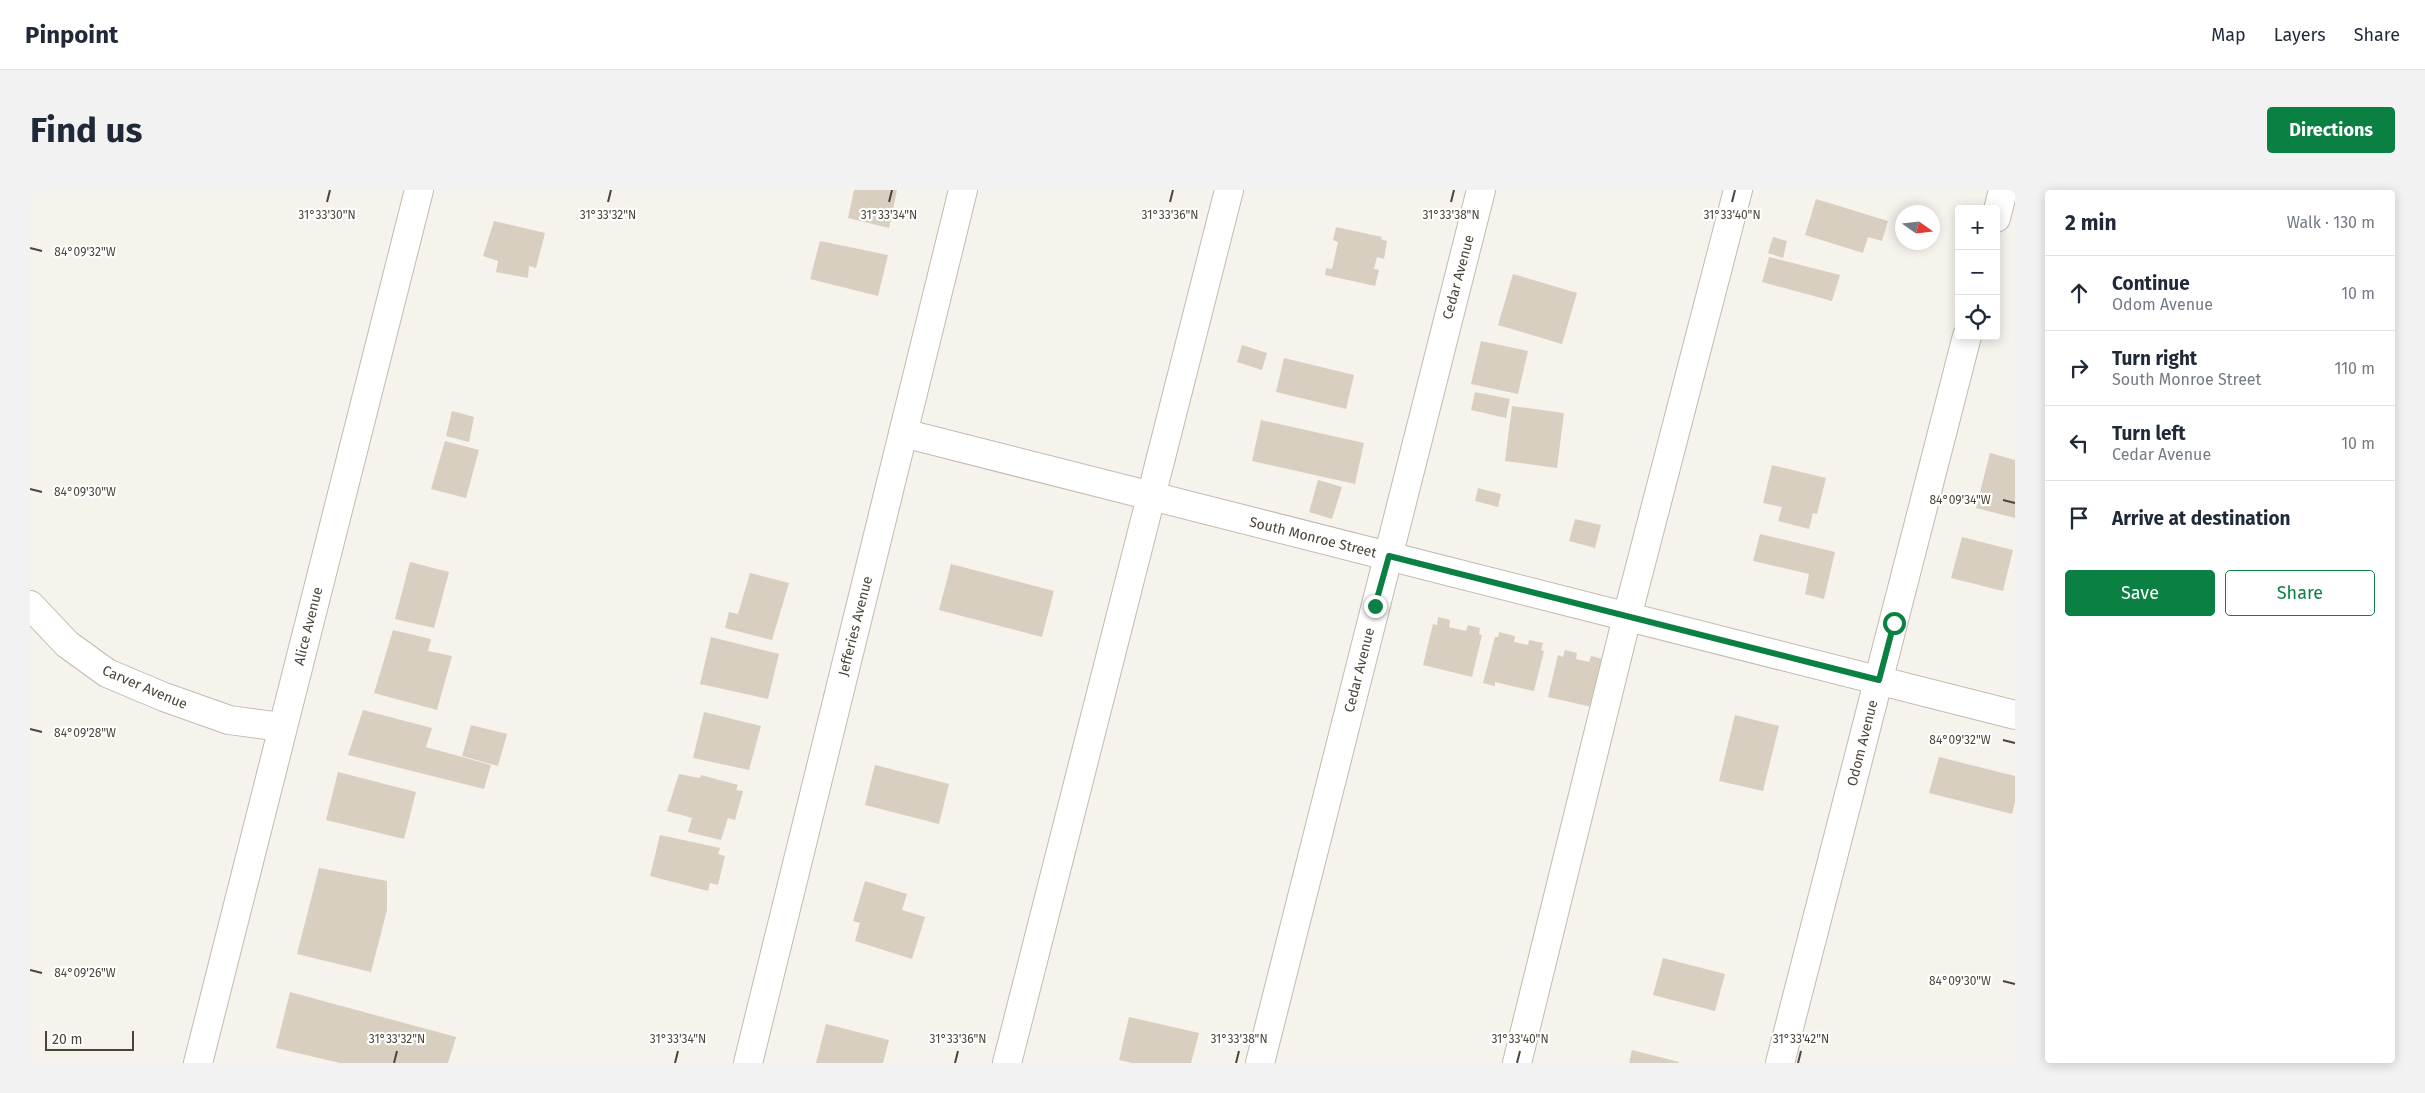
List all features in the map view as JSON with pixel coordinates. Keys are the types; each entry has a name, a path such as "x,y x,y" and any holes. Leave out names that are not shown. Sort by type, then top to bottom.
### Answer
{"street":[{"name":"Alice Avenue","path":"198,1063 419,190"},
{"name":"Jefferies Avenue","path":"748,1063 963,190"},
{"path":"1007,1063 1228,190"},
{"name":"Cedar Avenue","path":"1260,1063 1389,556 1404,486 1481,190"},
{"path":"1517,1063 1627,616 1738,190"},
{"path":"1999,205 2003,190"},
{"name":"Odom Avenue","path":"1780,1063 1966,340"},
{"name":"South Monroe Street","path":"903,433 2015,714"},
{"name":"Carver Avenue","path":"30,605 67,644 106,673 164,697 229,720 282,727"}],"building":[{"path":"854,190 897,190 889,228 848,218"},
{"path":"1816,199 1888,221 1882,241 1868,237 1863,253 1805,235"},
{"path":"494,221 545,233 536,268 529,266 528,278 496,272 498,261 483,256"},
{"path":"1336,227 1382,237 1381,239 1387,241 1384,259 1377,257 1374,269 1379,270 1375,286 1325,275 1326,268 1332,269 1338,242 1333,240"},
{"path":"1773,237 1787,241 1783,258 1768,253"},
{"path":"820,241 888,255 878,296 810,279"},
{"path":"1769,257 1840,275 1832,301 1762,282"},
{"path":"1513,274 1577,293 1562,344 1498,325"},
{"path":"1481,341 1528,351 1518,394 1471,384"},
{"path":"1242,345 1267,353 1262,370 1237,362"},
{"path":"1284,358 1354,375 1346,409 1276,392"},
{"path":"1475,392 1510,399 1506,418 1471,410"},
{"path":"1512,406 1564,413 1557,468 1505,461"},
{"path":"452,411 474,417 469,442 446,436"},
{"path":"1261,420 1364,443 1355,484 1252,461"},
{"path":"445,441 479,450 466,498 431,489"},
{"path":"1990,453 2015,460 2015,518 1976,508"},
{"path":"1772,465 1826,478 1817,514 1813,513 1809,529 1778,521 1782,507 1763,503"},
{"path":"1318,480 1342,487 1332,519 1309,512"},
{"path":"1478,488 1501,494 1498,507 1475,501"},
{"path":"1575,519 1601,525 1595,548 1569,541"},
{"path":"1760,534 1835,552 1824,599 1805,594 1809,574 1753,561"},
{"path":"1962,537 2013,550 2003,591 1951,578"},
{"path":"410,562 449,572 434,628 395,619"},
{"path":"951,564 1054,591 1042,637 939,610"},
{"path":"750,573 789,583 772,640 725,628 729,612 738,614"},
{"path":"1438,617 1450,620 1449,627 1466,631 1468,625 1480,628 1479,634 1482,635 1472,677 1423,665 1433,624 1437,625"},
{"path":"393,630 431,639 428,651 452,656 437,710 374,693"},
{"path":"1499,632 1515,636 1514,642 1528,645 1529,640 1543,643 1541,650 1544,651 1534,691 1495,682 1495,686 1483,683 1495,637 1498,637"},
{"path":"711,637 779,654 768,699 700,684"},
{"path":"1565,650 1577,653 1576,659 1589,662 1591,656 1603,659 1600,709 1548,697 1558,655 1563,657"},
{"path":"363,710 432,728 426,747 491,765 484,789 348,755"},
{"path":"704,712 761,726 749,770 693,758"},
{"path":"1735,715 1779,726 1763,791 1719,781"},
{"path":"471,725 507,734 498,766 462,756"},
{"path":"1939,757 2015,776 2015,802 2012,814 1929,793"},
{"path":"875,765 949,784 939,824 865,805"},
{"path":"338,772 416,792 404,839 326,820"},
{"path":"679,774 700,778 701,775 738,785 736,790 743,791 735,820 728,818 721,840 688,832 692,818 667,811"},
{"path":"660,835 720,848 718,854 725,856 718,885 710,883 708,891 650,876"},
{"path":"319,868 387,881 387,910 371,972 297,954"},
{"path":"865,881 907,894 902,910 925,917 912,959 855,941 860,923 853,921"},
{"path":"1663,958 1725,974 1715,1011 1653,995"},
{"path":"290,992 456,1037 448,1063 340,1063 276,1048"},
{"path":"1129,1017 1199,1033 1191,1063 1132,1063 1119,1060"},
{"path":"826,1024 889,1040 883,1063 816,1063"},
{"path":"1632,1050 1679,1062 1679,1063 1629,1063"}],"route":[{"path":"1375,606 1389,556 1879,680 1894,623"}]}
